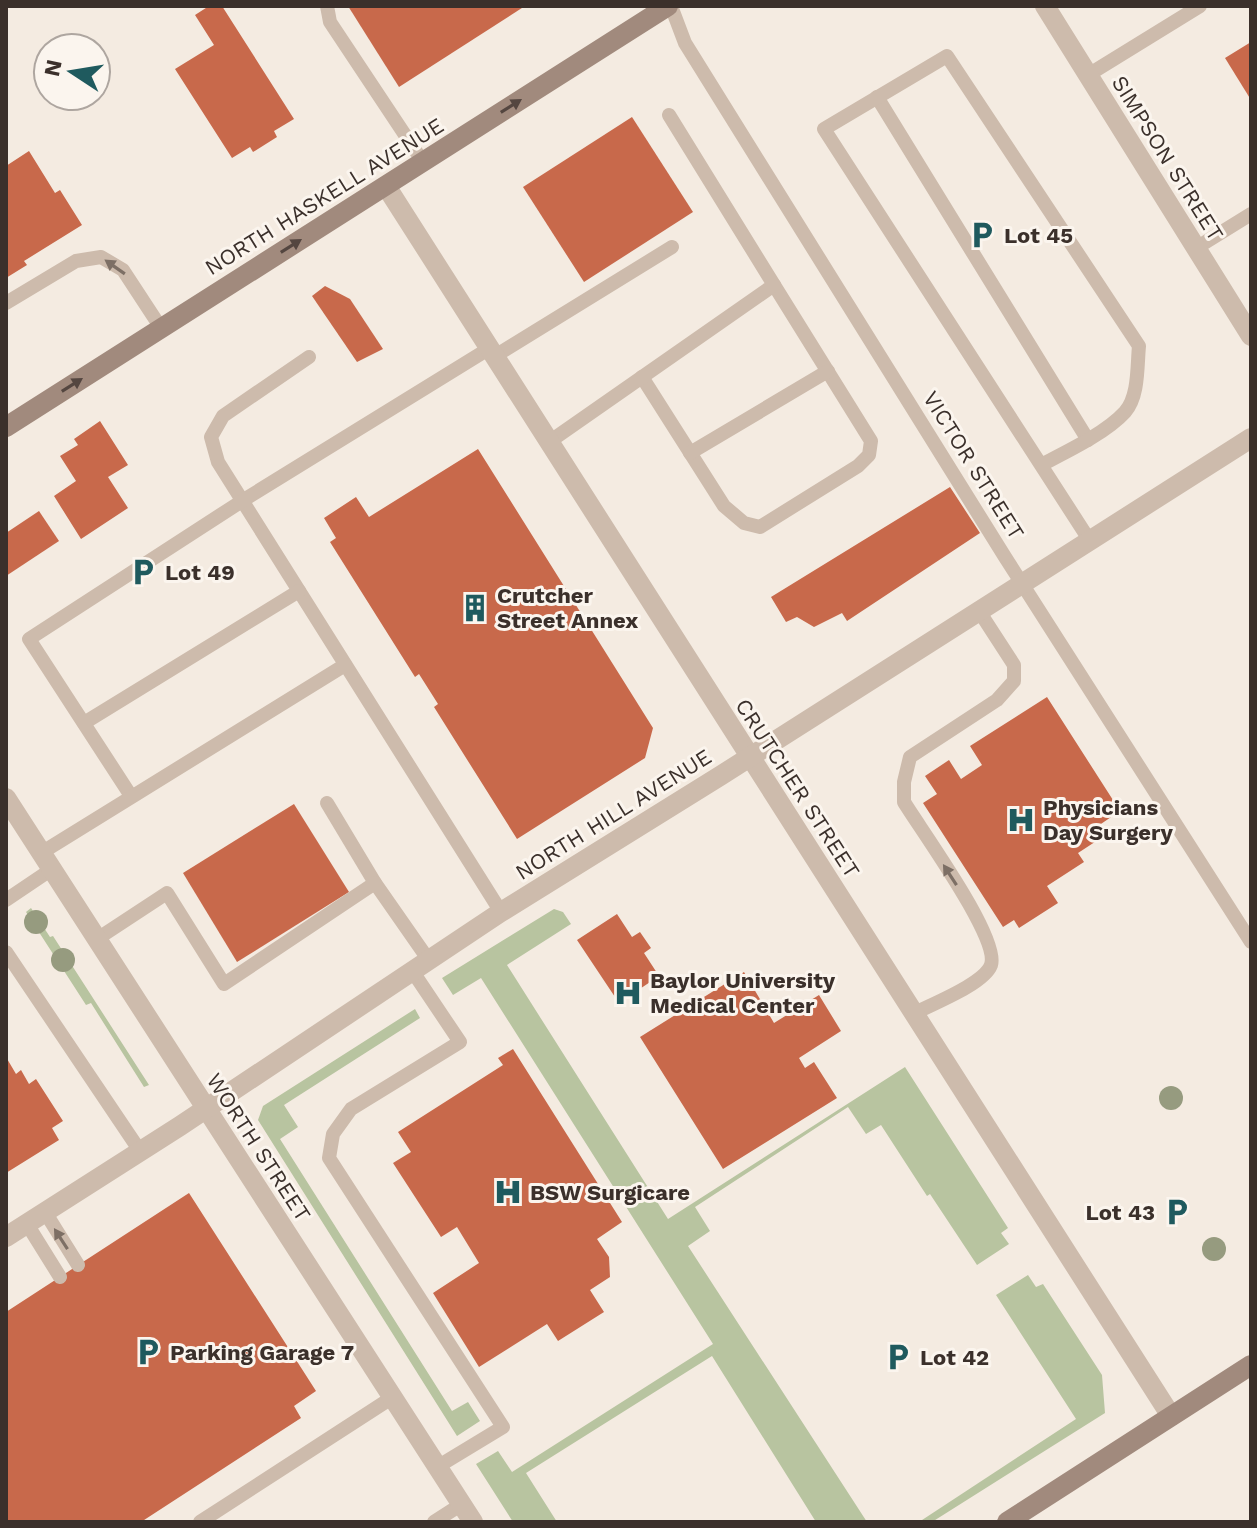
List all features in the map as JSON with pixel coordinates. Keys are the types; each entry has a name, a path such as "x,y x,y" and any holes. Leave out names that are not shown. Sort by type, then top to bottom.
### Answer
{"main road":[{"name":"NORTH HASKELL AVENUE","path":"6,427 670,6"},
{"path":"1007,1522 1251,1365"}],"street":[{"name":"SIMPSON STREET","path":"1045,6 1251,336"},
{"name":"CRUTCHER STREET","path":"386,186 1171,1416"},
{"name":"NORTH HILL AVENUE","path":"6,1237 501,912 1251,438"},
{"name":"WORTH STREET","path":"6,798 473,1522"}],"lane":[{"path":"327,6 330,22 423,162"},
{"name":"VICTOR STREET","path":"670,6 685,43 1022,584 1251,942"},
{"path":"1088,75 1200,6"},
{"path":"1041,465 1088,440 1126,411 1136,385 1139,346 947,56 824,129 1090,541"},
{"path":"877,97 1088,440"},
{"path":"642,377 724,506 744,523 760,527 858,466 869,455 871,441 669,115"},
{"path":"1196,248 1249,218"},
{"path":"131,796 29,639 242,501 672,247"},
{"path":"6,303 76,261 101,257 123,270 161,328"},
{"path":"549,442 774,285"},
{"path":"309,357 223,416 211,437 218,462 501,912"},
{"path":"690,453 828,371"},
{"path":"84,723 299,591"},
{"path":"913,1014 981,978 991,965 992,951 981,923 904,802 904,782 910,757 997,700 1014,681 1014,665 979,611"},
{"path":"6,900 46,861 131,796 345,665"},
{"path":"327,803 375,883 460,1042 351,1109 333,1134 329,1158 503,1427 437,1467"},
{"path":"97,939 167,893 224,984 375,883"},
{"path":"6,952 140,1151"},
{"path":"45,1212 78,1265"},
{"path":"27,1224 60,1277"},
{"path":"200,1522 393,1397"},
{"path":"434,1522 462,1504"}],"green space":[{"path":"31,908 50,937 53,936 149,1085 144,1087 91,1003 86,1005 26,912"},
{"path":"554,909 563,912 571,924 507,965 668,1219 905,1067 1008,1228 1001,1233 1009,1244 977,1265 881,1125 866,1134 848,1107 695,1207 710,1231 688,1246 867,1522 816,1522 712,1356 526,1473 557,1522 513,1522 476,1464 498,1451 512,1472 713,1344 481,978 453,995 442,978"},
{"path":"415,1009 420,1018 284,1105 298,1127 280,1139 452,1411 468,1402 480,1421 457,1436 258,1120 263,1106"},
{"path":"1028,1275 1036,1287 1043,1284 1102,1375 1105,1413 932,1522 919,1522 1076,1419 996,1295"}],"building":[{"path":"209,6 222,6 294,119 274,131 277,137 253,152 250,147 232,158 175,69 214,45 195,15"},
{"path":"348,6 525,6 399,87"},
{"path":"1251,42 1251,100 1225,58"},
{"path":"632,117 693,212 584,282 523,187"},
{"path":"29,151 55,193 60,190 82,225 24,261 27,265 6,278 6,166"},
{"path":"325,286 350,299 383,349 357,362 312,296"},
{"path":"100,421 128,465 108,477 128,508 81,539 54,496 76,481 60,456 78,445 74,439"},
{"name":"Crutcher Street Annex","path":"478,449 653,728 645,758 517,839 434,707 438,704 419,674 415,677 330,542 336,538 324,518 356,497 369,517"},
{"path":"950,487 980,533 847,621 842,613 814,627 797,617 786,622 771,597"},
{"path":"39,511 59,541 6,576 6,533"},
{"name":"Physicians Day Surgery","path":"1047,697 1120,811 1095,828 1101,838 1078,853 1084,862 1047,886 1058,903 1019,928 1014,920 1003,927 923,803 937,794 925,776 949,760 961,779 982,765 970,746"},
{"path":"294,804 349,892 237,962 183,873"},
{"path":"617,914 632,937 640,932 651,948 644,953 659,976 619,1003 577,940"},
{"path":"744,972 774,1023 819,995 841,1031 799,1058 805,1068 814,1062 837,1098 723,1169 640,1037"},
{"name":"BSW Surgicare","path":"513,1049 622,1222 597,1239 609,1257 610,1277 590,1290 604,1312 558,1341 547,1324 479,1367 433,1293 479,1263 457,1227 441,1237 393,1163 411,1152 398,1132 503,1065 498,1058"},
{"path":"6,1057 16,1074 21,1070 29,1084 36,1079 63,1121 52,1128 59,1140 6,1173"},
{"name":"Parking Garage 7","path":"189,1193 316,1391 294,1406 301,1418 141,1522 6,1522 6,1312"}],"place":[{"name":"Lot 45","path":"982,235"},
{"name":"Lot 49","path":"143,572"},
{"name":"Crutcher Street Annex","path":"475,608"},
{"name":"Physicians Day Surgery","path":"1021,820"},
{"name":"Baylor University Medical Center","path":"628,993"},
{"name":"BSW Surgicare","path":"508,1192"},
{"name":"Lot 43","path":"1177,1212"},
{"name":"Parking Garage 7","path":"148,1352"},
{"name":"Lot 42","path":"898,1357"}]}
